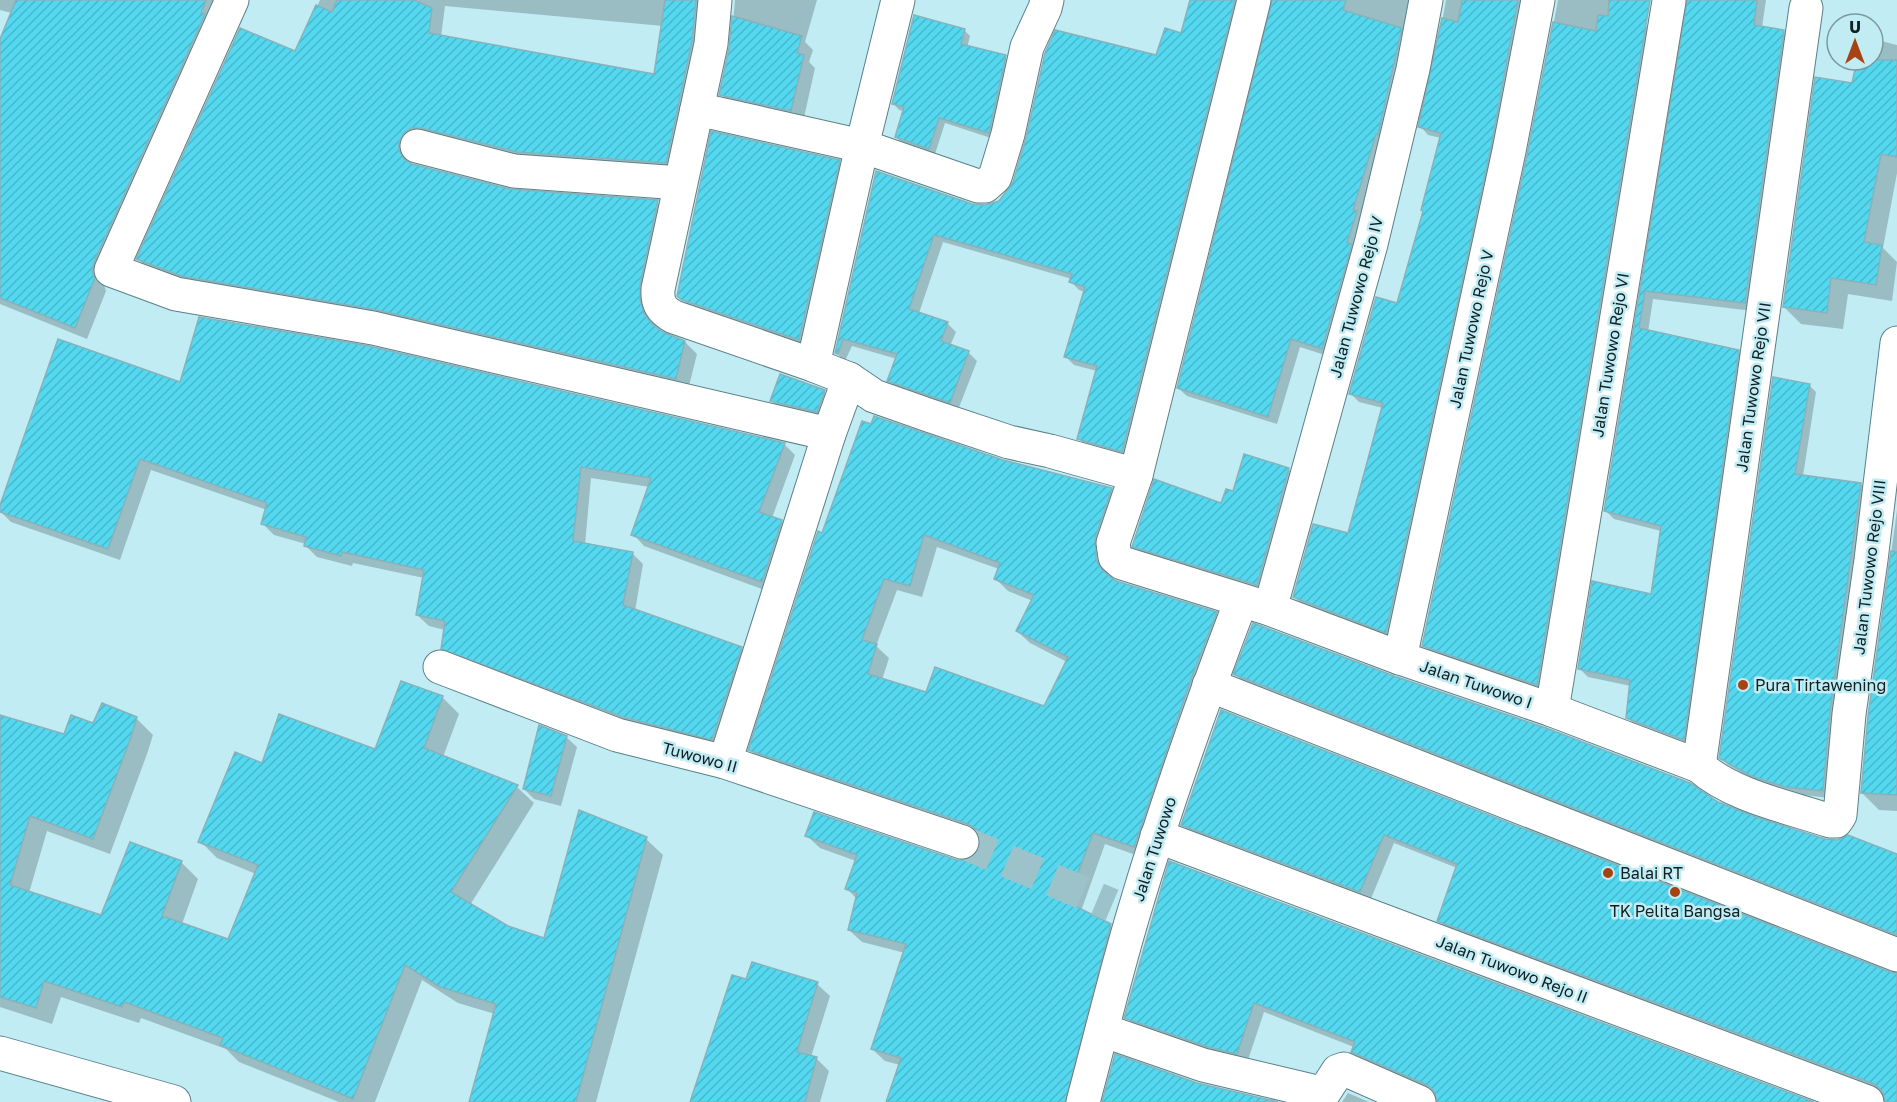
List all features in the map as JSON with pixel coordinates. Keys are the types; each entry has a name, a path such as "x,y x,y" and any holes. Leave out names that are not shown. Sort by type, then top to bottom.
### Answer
{"main road":[{"path":"232,0 111,270 176,294 373,328 829,434"},
{"path":"716,0 711,44 658,289 657,300 660,306 674,317 813,364 849,379 874,396 1009,442 1136,475 1254,0"},
{"path":"813,364 862,146 898,0"},
{"path":"697,109 862,146 978,186 985,186 993,180 1008,134 1027,47 1046,8 1047,0"},
{"name":"Jalan Tuwowo Rejo IV","path":"1262,600 1371,244 1413,69 1426,0"},
{"name":"Jalan Tuwowo Rejo V","path":"1400,658 1509,151 1538,0"},
{"name":"Jalan Tuwowo Rejo VI","path":"1552,710 1669,1"},
{"name":"Jalan Tuwowo Rejo VII","path":"1699,766 1806,8"},
{"path":"417,146 514,171 680,183"},
{"name":"Jalan Tuwowo Rejo VIII","path":"1699,766 1709,775 1744,792 1830,821 1836,821 1839,818 1849,714 1871,560 1897,343"},
{"path":"725,762 829,434 849,379"},
{"name":"Jalan Tuwowo I","path":"1136,475 1113,543 1115,557 1122,563 1262,600 1400,658 1552,710 1699,766"},
{"name":"Jalan Tuwowo","path":"1083,1102 1102,1030 1122,910 1157,836 1209,685 1262,600"},
{"name":"Tuwowo II","path":"440,667 617,735 725,762 962,842"},
{"path":"1209,685 1897,955"},
{"name":"Jalan Tuwowo Rejo II","path":"1157,836 1867,1102"},
{"path":"1102,1030 1203,1065 1321,1092 1325,1091 1338,1071 1344,1069 1419,1102"},
{"path":"0,1053 174,1102"}],"building":[{"path":"16,0 206,0 201,13 205,14 94,262 92,272 95,278 75,328 0,298 0,39"},
{"path":"337,0 414,0 432,8 429,33 654,74 665,0 696,0 692,41 666,163 517,152 421,128 411,128 404,133 399,142 399,150 404,159 412,164 510,189 658,200 640,285 640,300 644,314 653,325 685,341 676,379 377,310 181,276 136,259 240,28 295,51 316,5 332,12"},
{"path":"1190,0 1235,0 1122,452 1077,439 1097,366 1064,357 1085,287 1069,282 1072,274 934,235 909,309 948,322 941,341 969,351 950,403 887,381 897,354 843,339 838,354 835,353 876,171 972,204 985,205 999,201 1013,182 1026,138 1045,53 1055,30 1156,55 1165,28 1181,33"},
{"path":"1272,0 1346,0 1343,10 1402,28 1378,135 1376,134 1353,210 1357,211 1347,243 1352,244 1322,349 1291,339 1268,417 1177,388"},
{"path":"1462,0 1518,0 1491,147 1386,633 1293,597 1313,524 1348,533 1383,403 1349,394 1376,297 1397,303 1423,211 1421,210 1441,133 1418,127 1442,18 1458,22"},
{"path":"1609,0 1650,0 1537,685 1422,646 1527,155 1553,22 1596,31 1598,15 1608,16"},
{"path":"1687,0 1757,0 1754,25 1784,30 1745,303 1645,291 1639,328 1739,350 1684,740 1626,718 1630,680 1578,669 1592,581 1651,594 1661,526 1604,511"},
{"path":"914,15 965,29 961,44 1006,55 989,133 939,118 929,149 895,137 904,107 892,104"},
{"path":"732,16 802,36 797,53 804,55 791,111 719,95 729,48"},
{"path":"1885,60 1897,60 1897,157 1881,154 1864,242 1882,245 1876,285 1831,278 1827,313 1783,307 1815,77 1852,83 1854,72 1885,72"},
{"path":"711,131 840,160 799,340 682,300 677,296"},
{"path":"199,317 369,346 785,443 759,512 782,520 762,582 631,535 651,478 581,467 573,541 633,552 623,605 742,647 712,740 623,717 441,649 445,621 416,615 424,570 342,552 341,556 304,546 306,537 261,524 267,503 140,459 108,549 0,512 0,505 58,339 180,382"},
{"path":"780,374 825,390 817,412 770,401"},
{"path":"1773,377 1810,384 1795,474 1861,483 1830,711 1823,791 1785,787 1751,776 1719,758"},
{"path":"874,416 1003,460 1112,488 1095,538 1096,560 1103,571 1116,581 1217,612 1191,679 1134,847 1093,833 1067,902 1111,924 1065,1102 886,1102 901,1058 871,1049 906,944 848,930 857,893 845,889 857,855 805,836 814,812 957,860 966,860 975,856 980,847 980,838 976,829 968,824 748,750 818,531 822,533 862,421 871,424","holes":["924,535 1000,563 994,579 1034,595 1016,631 1068,657 1044,706 935,667 926,692 868,674 877,644 862,640 884,579 910,586"]},
{"path":"1244,454 1289,468 1257,585 1132,547 1154,479 1221,503 1226,489 1233,491"},
{"path":"1891,551 1897,552 1897,795 1861,793 1868,716"},
{"path":"1253,623 1394,676 1546,728 1690,783 1718,802 1756,817 1825,839 1837,840 1848,835 1897,854 1897,935 1233,674"},
{"path":"401,681 443,696 424,748 518,785 451,892 508,926 544,938 579,810 647,837 576,1102 469,1102 496,1004 440,987 405,965 353,1099 220,1045 223,1038 124,1002 122,1007 44,981 36,1008 0,997 0,715 64,734 71,715 93,723 102,703 137,717 93,839 30,816 10,885 101,915 130,842 182,861 162,916 228,939 258,865 198,842 235,752 262,763 279,714 375,749"},
{"path":"1221,710 1897,973 1897,1102 1885,1102 1882,1091 1874,1084 1437,921 1457,864 1384,835 1360,892 1181,825"},
{"path":"539,725 567,736 551,796 523,789"},
{"path":"1169,861 1814,1102 1437,1102 1434,1091 1427,1085 1351,1052 1355,1042 1254,1003 1237,1054 1208,1047 1124,1018"},
{"path":"752,962 818,982 797,1052 817,1057 805,1102 690,1102 732,975 746,979"},
{"path":"1115,1054 1197,1083 1278,1102 1102,1102"}],"tunnel":[{"path":"962,842 1112,905"}],"place":[{"name":"Pura Tirtawening","path":"1743,685"},
{"name":"Balai RT","path":"1608,873"},
{"name":"TK Pelita Bangsa","path":"1675,892"}]}
